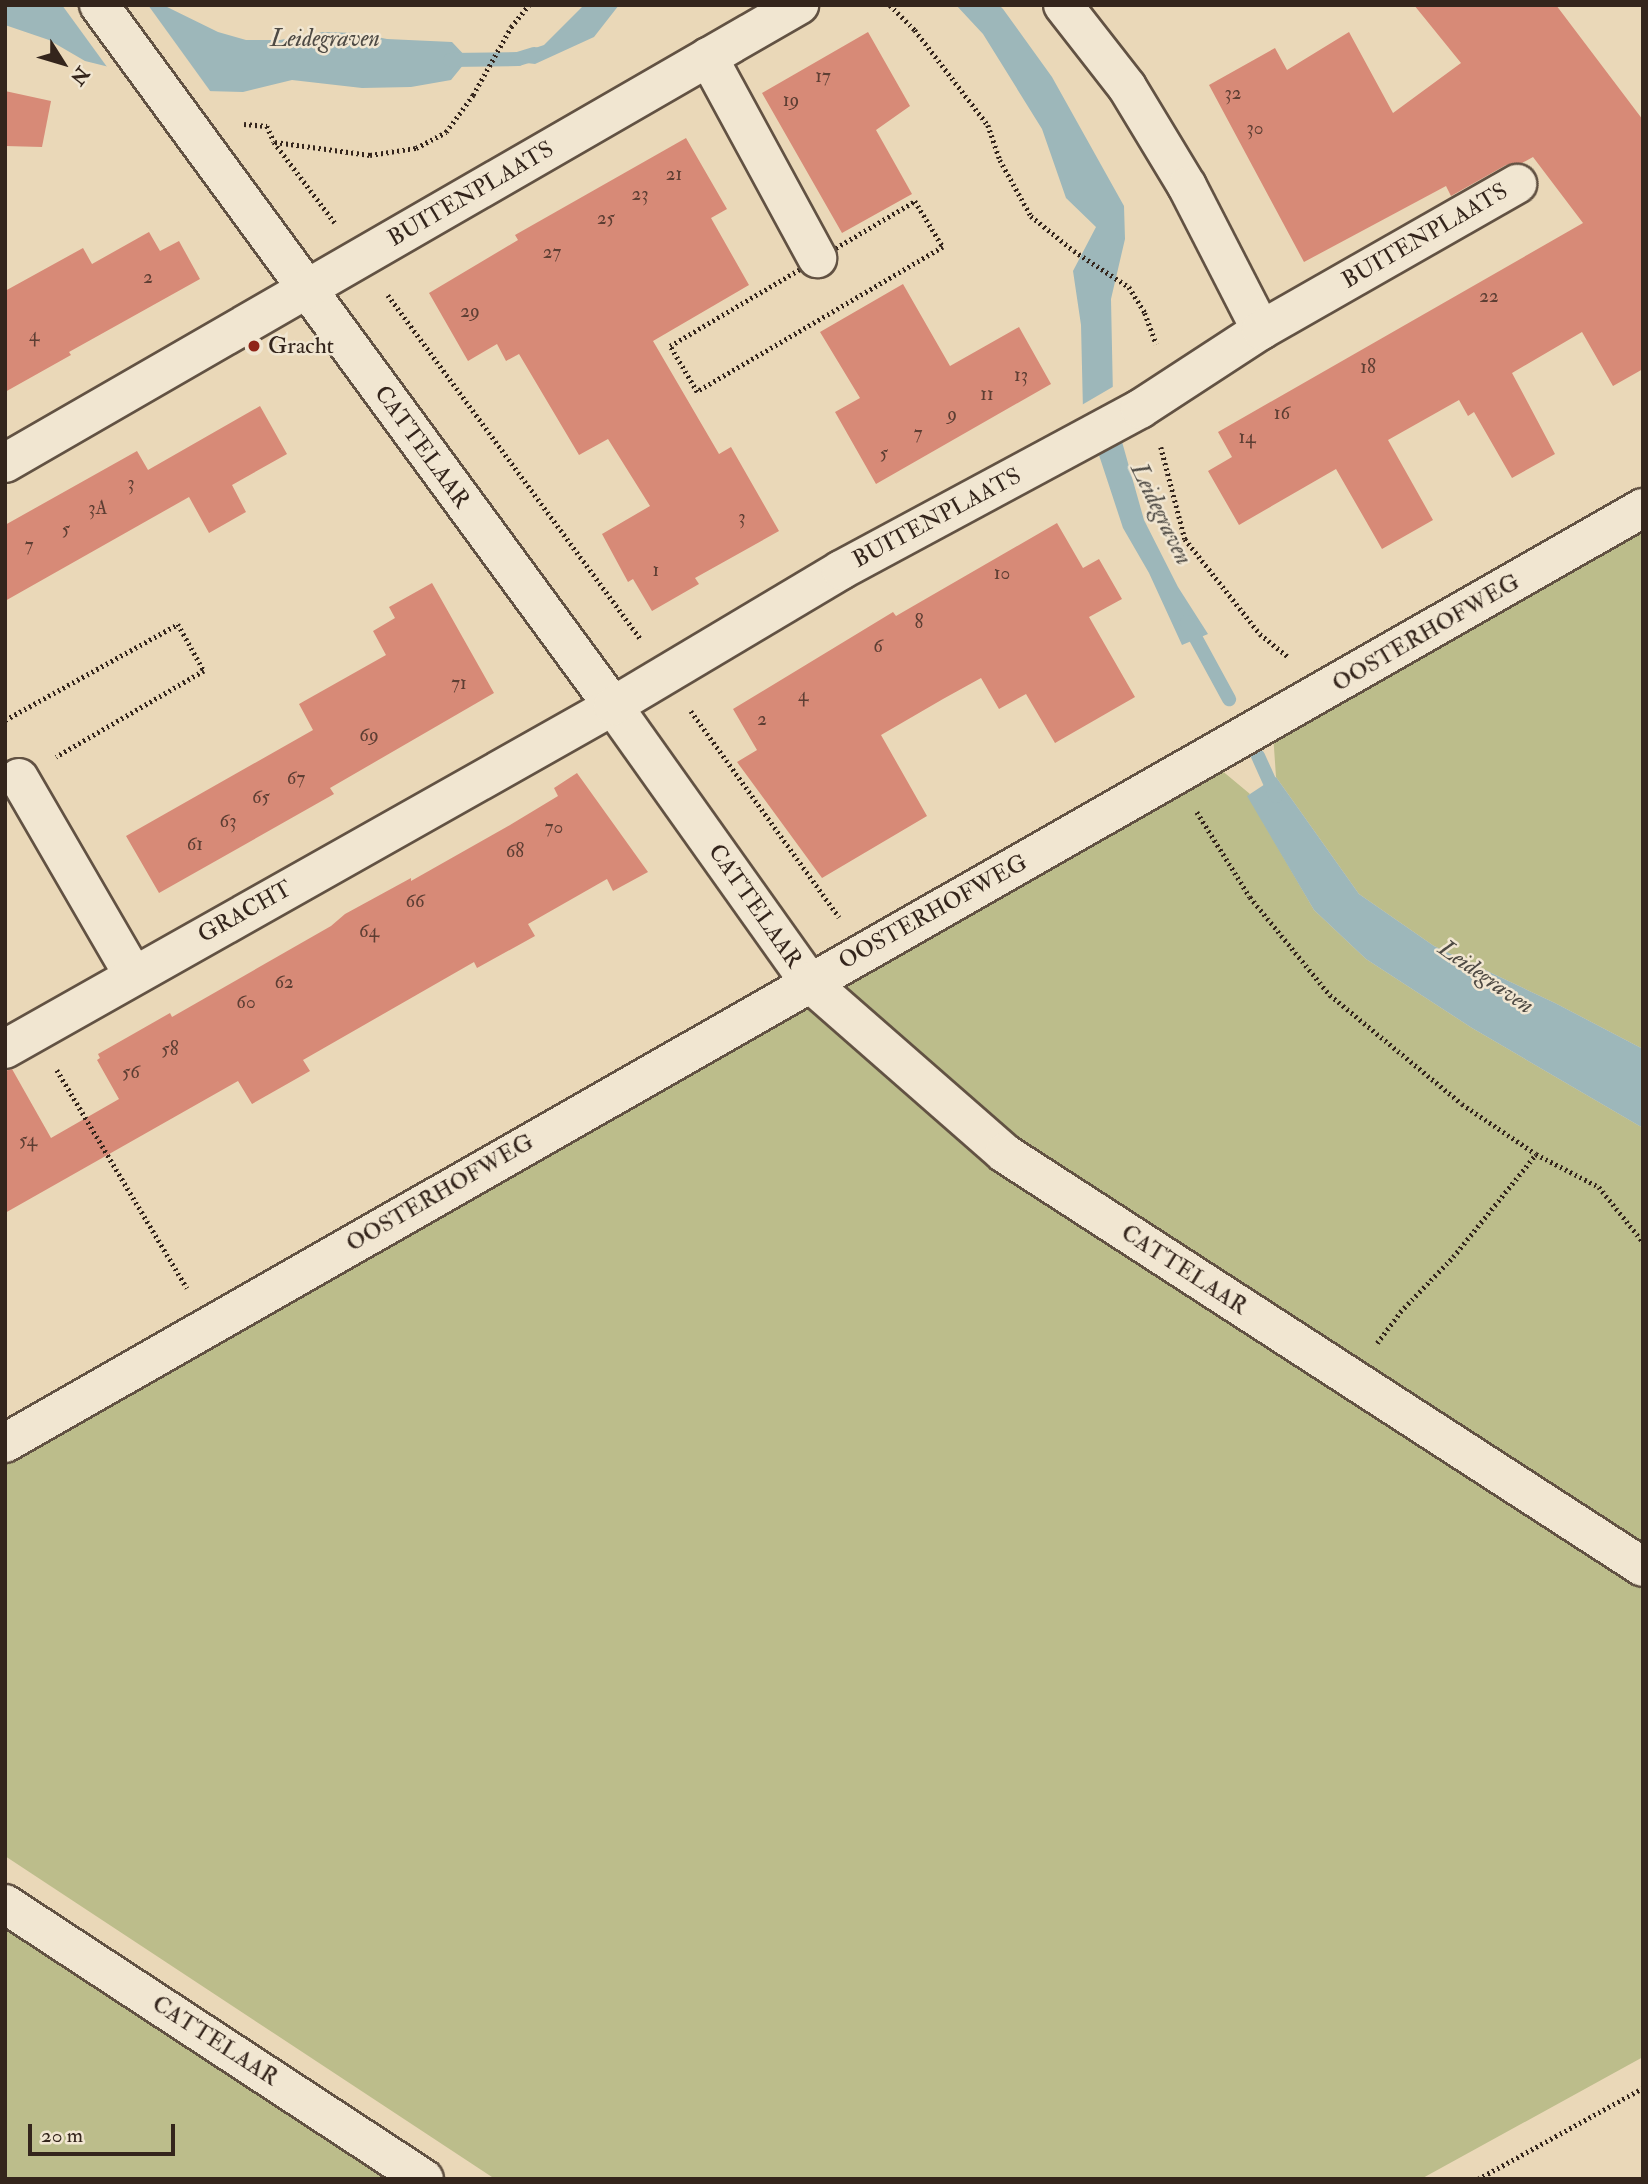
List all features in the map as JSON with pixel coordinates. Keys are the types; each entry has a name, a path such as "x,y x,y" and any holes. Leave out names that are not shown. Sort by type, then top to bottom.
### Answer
{"street":[{"name":"CATTELAAR","path":"99,5 613,706 809,982 1004,1153 1643,1567"},
{"name":"BUITENPLAATS","path":"307,289 799,5"},
{"path":"1063,5 1127,87 1187,186 1261,330"},
{"path":"708,57 817,258"},
{"name":"BUITENPLAATS","path":"613,706 841,570 978,493 1077,444 1150,403 1261,330 1517,184"},
{"path":"5,463 307,289"},
{"name":"OOSTERHOFWEG","path":"5,1443 1643,508"},
{"name":"GRACHT","path":"20,1040 613,706"},
{"path":"19,778 133,975"},
{"name":"CATTELAAR","path":"5,1904 424,2179"}],"path":[{"path":"274,142 370,155 416,148 446,132 473,94 511,27 529,5"},
{"path":"890,5 915,30 988,125 1000,160 1031,216 1133,293 1145,313 1156,345 1150,403 1185,539 1260,634 1329,689"},
{"path":"234,124 267,126 274,142 666,674 864,952"},
{"path":"5,720 178,624 204,671 19,778"},
{"path":"1175,776 1250,897 1330,995 1462,1104 1536,1154 1598,1187 1643,1241"},
{"path":"20,1040 209,1325"},
{"path":"1351,1378 1399,1312 1453,1257 1536,1154"},
{"path":"1478,2179 1643,2088"}],"green space":[{"path":"1643,529 1643,1049 1555,1003 1434,946 1359,894 1276,777 1273,733"},
{"path":"1220,769 1250,794 1248,796 1314,910 1366,959 1472,1028 1643,1128 1643,2057 1421,2179 495,2179 5,1856 5,1458"},
{"path":"5,1928 390,2179 5,2179"}],"water":[{"path":"5,5 163,5 218,32 246,40 280,40 323,32 356,33 387,39 452,42 468,59 451,80 411,87 362,88 292,80 243,92 206,91 85,61 49,40 5,25"},
{"path":"584,5 619,5 594,37 535,64 518,62 517,54 544,45"},
{"path":"956,5 999,5 1003,9 1052,77 1124,206 1125,239 1111,299 1113,397 1083,411 1081,325 1073,271 1096,227 1066,198 1042,129 983,34"},
{"path":"1119,431 1144,520 1178,587 1208,634 1182,645 1149,573 1123,528 1096,446"},
{"path":"1276,777 1359,894 1434,946 1555,1003 1643,1049 1643,1128 1472,1028 1366,959 1314,910 1247,796"}],"pier":[{"path":"62,5 148,5 213,95 110,71"},
{"path":"1116,385 1115,400 1081,413 1080,406"}],"building":[{"path":"1414,5 1556,5 1643,120 1643,369 1613,386 1582,332 1512,373 1555,454 1512,478 1474,412 1468,416 1459,400 1388,440 1433,520 1382,549 1336,469 1239,525 1208,471 1232,457 1218,432 1583,223 1533,157 1522,163 1506,165 1451,196 1446,186 1304,262 1209,85 1275,48 1287,70 1349,32 1393,113 1461,63"},
{"path":"868,32 910,106 876,130 912,194 842,233 762,93"},
{"path":"5,91 51,101 42,147 5,146"},
{"path":"686,138 727,209 711,218 749,285 653,341 719,454 731,447 779,531 695,578 699,584 652,611 633,579 628,582 602,534 650,506 608,439 579,455 519,354 506,361 497,344 468,361 429,293 518,240 515,235"},
{"path":"149,232 160,251 179,241 200,279 69,352 71,355 5,392 5,291 83,248 92,264"},
{"path":"903,284 950,366 1019,327 1051,384 876,484 835,412 860,398 820,332"},
{"path":"260,406 287,454 232,485 246,512 209,533 189,497 5,601 5,525 137,451 148,470"},
{"path":"1057,523 1083,568 1099,559 1122,599 1089,617 1135,697 1055,743 1026,694 999,709 981,678 943,699 881,735 927,816 822,878 737,762 757,750 733,709 893,612 896,616"},
{"path":"432,583 494,693 330,788 334,794 159,893 126,836 313,730 299,704 386,655 373,631 395,618 389,607"},
{"path":"577,773 648,872 613,891 607,879 528,924 535,936 477,968 474,962 303,1060 310,1071 252,1104 238,1081 5,1213 5,1071 12,1069 51,1138 119,1099 97,1060 100,1058 98,1054 170,1013 172,1017 331,926 345,914 411,878 411,881 510,825 558,796 554,788"}],"waterway":[{"name":"Leidegraven","path":"450,60 518,59 534,54"},
{"name":"Leidegraven","path":"1187,622 1229,699"},
{"name":"Leidegraven","path":"1258,756 1276,796"}],"place":[{"name":"Gracht","path":"254,346"}]}
